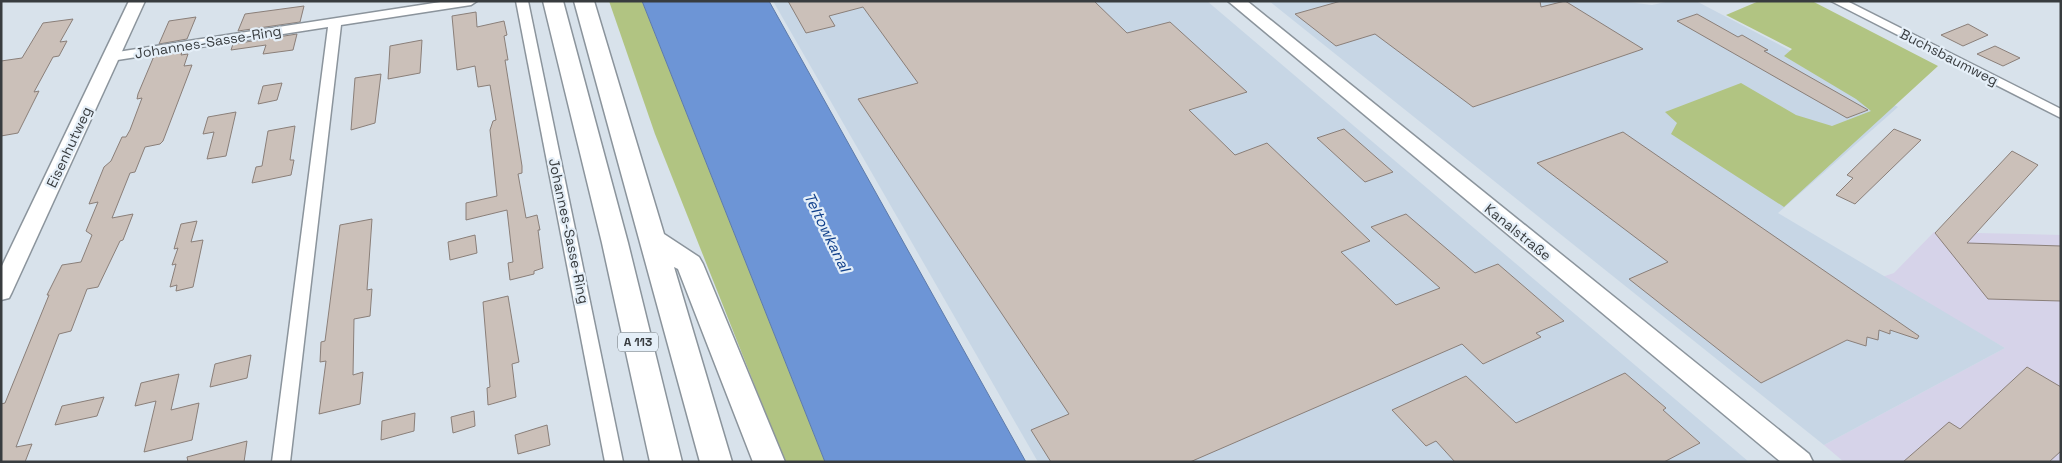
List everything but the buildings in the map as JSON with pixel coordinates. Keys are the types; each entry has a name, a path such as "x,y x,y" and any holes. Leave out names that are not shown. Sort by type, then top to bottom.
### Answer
{"highway":[{"name":"A 113","path":"553,1 610,222 666,462"},
{"name":"A 113","path":"584,1 716,462"},
{"path":"652,239 689,264 769,462"}],"street":[{"name":"Eisenhutweg","path":"1,292 137,1"},
{"name":"Johannes-Sasse-Ring","path":"111,57 471,1"},
{"name":"Johannes-Sasse-Ring","path":"522,1 614,462"},
{"name":"Kanalstraße","path":"1236,1 1800,462"},
{"name":"Buchsbaumweg","path":"1837,1 2061,114"},
{"path":"281,462 335,22"}],"shaded area":[{"path":"773,1 1207,1 1749,462 1038,462"},
{"path":"1269,1 1620,1 1652,5 1670,1 1696,1 1898,107 1778,213 2005,348 1824,445"},
{"path":"1934,232 2061,235 2061,462 1844,462 1824,445 2005,348 1882,277 1894,273"}],"green space":[{"path":"609,1 642,1 825,462 785,462 655,134"},
{"path":"1759,1 1812,1 1938,66 1784,207 1671,134 1677,123 1665,112 1741,83 1796,115 1832,126 1871,111 1856,99 1784,56 1792,49 1726,15"}],"water":[{"name":"Teltowkanal","path":"642,1 769,1 1026,462 825,462"}]}
